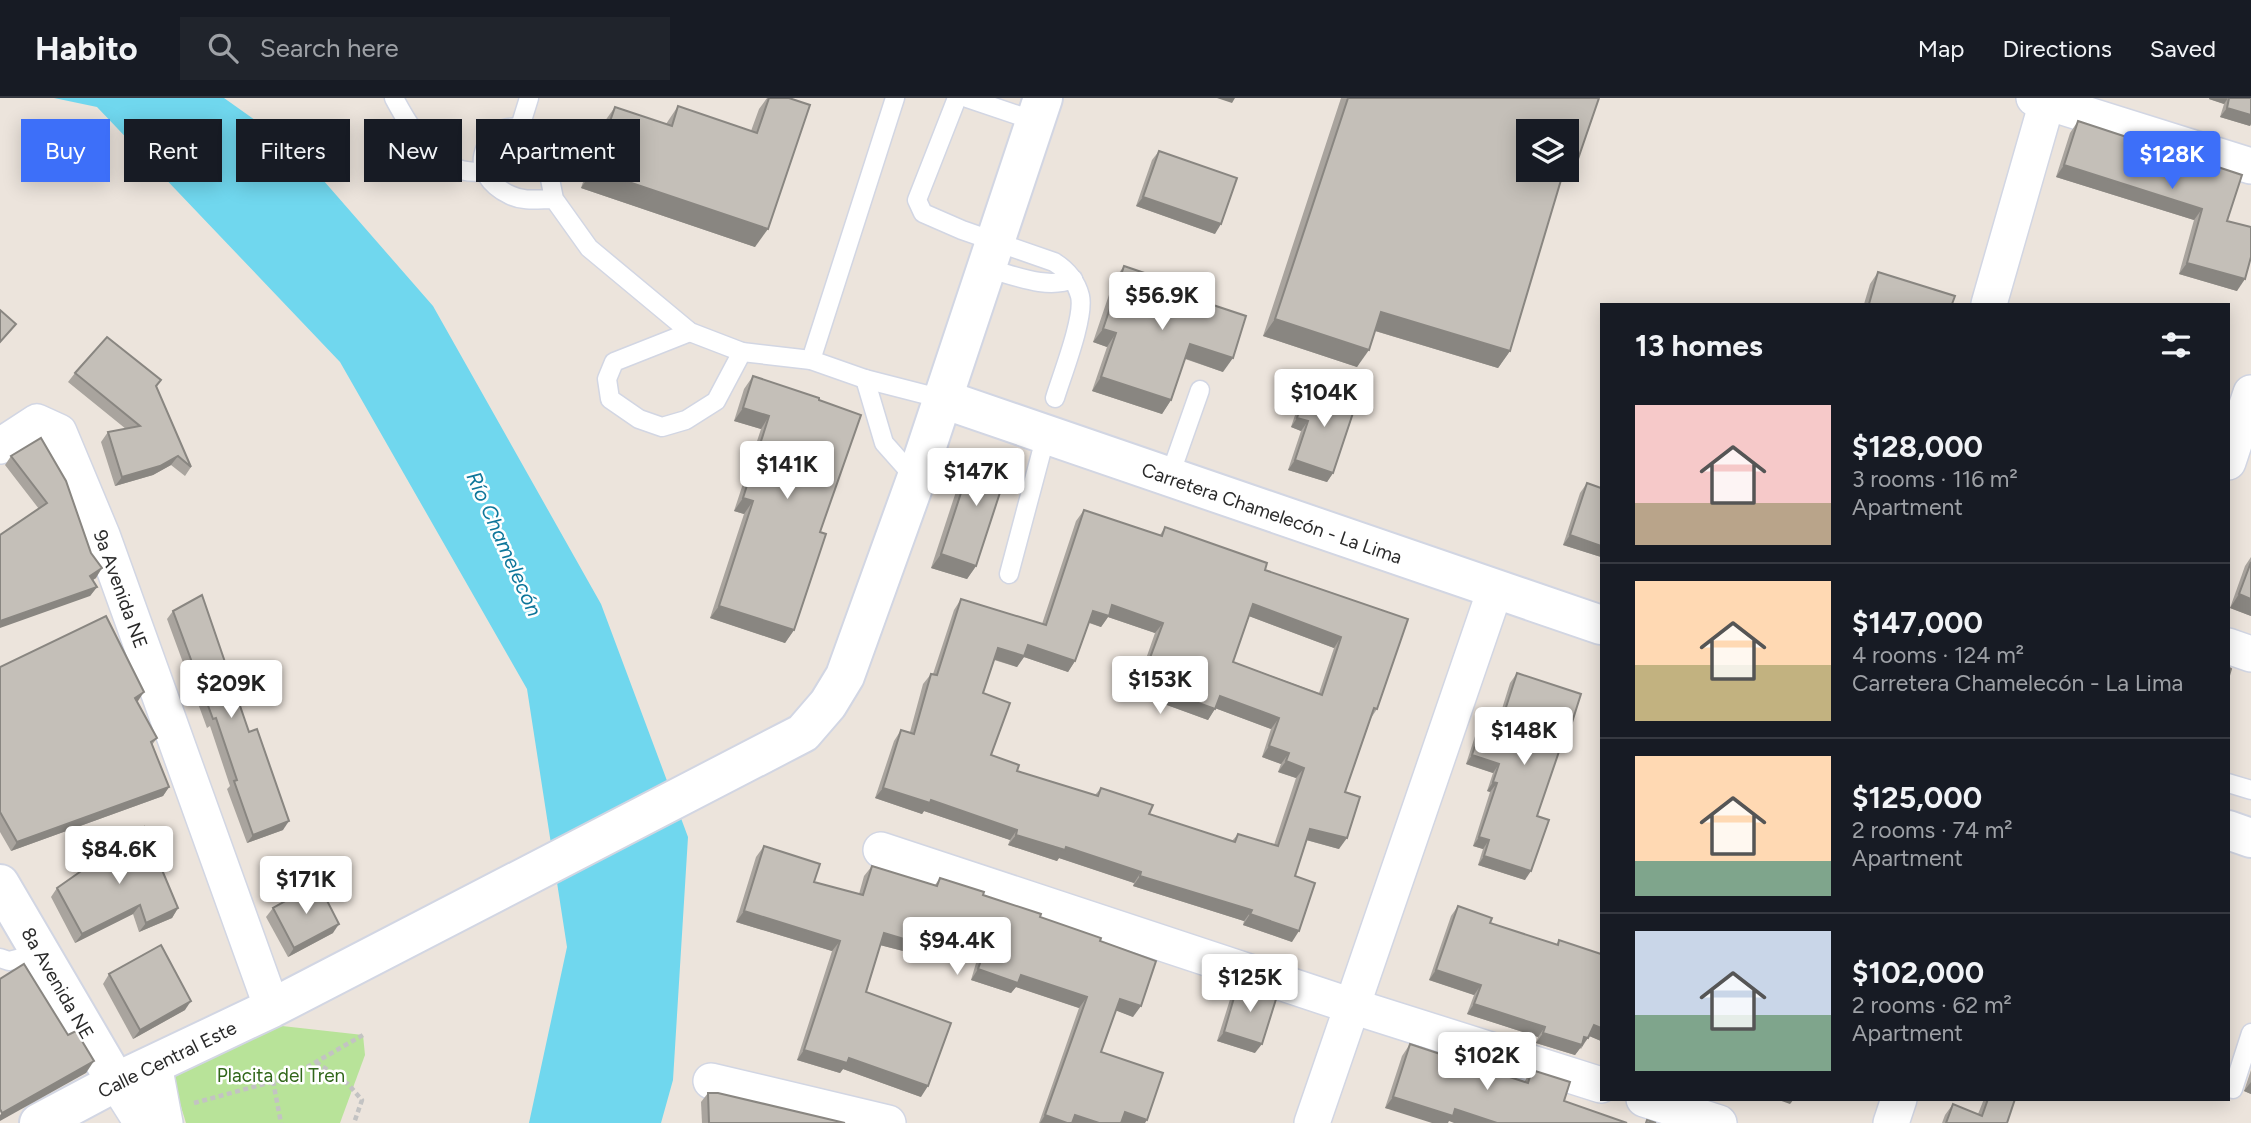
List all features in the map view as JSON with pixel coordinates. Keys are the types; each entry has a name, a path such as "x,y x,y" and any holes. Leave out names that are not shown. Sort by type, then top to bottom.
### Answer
{"street":[{"path":"1989,303 2040,100 2251,166"},
{"name":"Calle Central Este","path":"39,1123 116,1082 284,1002 803,733 828,704 845,676 916,479 1039,109"},
{"path":"2230,456 2251,393"},
{"name":"Carretera Chamelecón - La Lima","path":"943,399 1600,625"},
{"name":"9a Avenida NE","path":"0,445 37,422 58,432 102,535 284,1002"},
{"path":"1312,1123 1495,590"},
{"path":"2230,647 2251,654"},
{"path":"2230,831 2251,838"},
{"path":"881,850 1600,1086"},
{"name":"8a Avenida NE","path":"0,884 116,1082"},
{"path":"154,1064 157,1119"},
{"path":"711,1081 888,1123"},
{"path":"116,1082 157,1119"},
{"path":"1650,1101 1719,1123"},
{"path":"1891,1123 1898,1101"}],"lane":[{"path":"394,98 420,139 438,158 457,171 476,172"},
{"path":"523,119 530,98"},
{"path":"811,359 895,98"},
{"path":"957,98 917,200 923,212 962,230 991,254 1048,284 1059,285 1073,279"},
{"path":"967,98 1039,109"},
{"path":"491,182 510,195 525,200 554,199"},
{"path":"551,182 554,199 589,248 690,332 741,352 811,359 866,379 943,399"},
{"path":"991,254 1054,262 1065,268 1073,279 1081,298 1075,334 1055,398"},
{"path":"690,332 614,362 607,379 610,400 639,419 662,427 686,421 716,401 741,352"},
{"path":"866,379 884,443 916,479"},
{"path":"1169,478 1200,390"},
{"path":"1009,574 1046,435"},
{"path":"2230,784 2251,790"},
{"path":"0,958 9,961 41,953"},
{"path":"2233,1089 2251,1033"}],"path":[{"path":"157,1119 290,1077 363,1035"},
{"path":"316,1062 348,1084 362,1100 354,1123"},
{"path":"273,1081 281,1123"}],"green space":[{"name":"Placita del Tren","path":"273,1025 363,1035 365,1055 340,1123 186,1123 171,1074"}],"water":[{"name":"Río Chamelecón","path":"54,98 224,98 254,119 236,119 236,182 325,182 433,306 601,604 688,837 673,1080 661,1123 529,1123 567,947 527,689 340,362 168,182 222,182 222,119 124,119 124,135 97,107"}],"building":[{"path":"769,98 789,98 810,105 768,229 629,182 640,182 640,119 611,119 615,107 672,126 678,106 757,133"},
{"path":"1348,98 1599,98 1579,156 1579,119 1516,119 1516,182 1560,182 1510,351 1381,312 1369,350 1275,319"},
{"path":"2229,98 2251,98 2251,115 2227,108"},
{"path":"2078,121 2242,175 2227,221 2251,227 2251,257 2245,279 2187,263 2202,209 2064,165"},
{"path":"1159,151 1237,178 1221,224 1143,197"},
{"path":"1124,266 1203,293 1201,301 1246,316 1233,358 1190,344 1171,400 1101,377 1116,333 1103,329"},
{"path":"1878,272 1955,296 1952,303 1869,303"},
{"path":"0,310 16,324 0,342"},
{"path":"107,337 161,380 156,386 191,467 178,456 160,466 122,477 108,432 140,426 75,373"},
{"path":"753,376 861,415 820,532 826,534 794,630 719,606 753,501 743,498 769,416 743,408"},
{"path":"1307,388 1356,404 1333,473 1295,460 1308,421 1297,418"},
{"path":"41,438 66,481 91,553 102,568 90,576 97,587 0,621 0,535 47,503 11,456"},
{"path":"975,450 1010,462 976,566 941,554"},
{"path":"1587,483 1600,488 1600,546 1570,535"},
{"path":"1084,510 1162,536 1165,527 1267,563 1265,570 1408,619 1345,792 1360,797 1347,838 1310,829 1295,876 1315,883 1299,931 1250,914 1252,910 1140,876 1141,872 1066,847 1065,850 1016,835 1017,830 931,800 930,803 883,788 901,730 914,734 931,674 937,675 961,599 1046,625","holes":["1253,604 1341,637 1322,695 1233,662","1112,605 1163,623 1141,682 1215,709 1220,696 1279,718 1269,746 1289,753 1286,761 1304,768 1278,846 1238,834 1235,842 1149,814 1153,805 1101,788 1098,796 1017,771 1019,765 991,755 1010,703 983,693 998,648 1024,656 1028,645 1075,661 1093,611 1109,616"]},
{"path":"2251,562 2251,599 2239,594"},
{"path":"202,595 249,732 257,729 289,821 253,835 216,718 213,719 173,611"},
{"path":"106,616 144,692 135,698 157,738 151,742 169,787 17,842 0,812 0,667"},
{"path":"1517,673 1581,694 1537,816 1549,820 1531,871 1484,856 1489,840 1479,837 1497,783 1493,782 1499,764 1472,755 1482,724 1499,729"},
{"path":"144,827 178,908 146,923 140,905 82,934 57,888"},
{"path":"764,846 820,864 814,882 863,895 872,866 937,886 940,878 984,892 983,895 1041,914 1040,917 1156,961 1141,1006 1120,999 1101,1052 1163,1073 1147,1120 1125,1112 1121,1123 1099,1123 1075,1115 1072,1123 1067,1123 1045,1115 1087,997 1021,975 1018,983 978,969 984,952 918,931 914,942 884,933 866,992 951,1023 928,1086 849,1058 847,1063 804,1050 840,941 744,911"},
{"path":"318,883 339,924 294,948 273,908"},
{"path":"1458,906 1492,918 1490,923 1558,945 1559,940 1600,954 1600,1028 1594,1025 1588,1038 1584,1037 1582,1045 1543,1033 1545,1027 1474,1004 1481,985 1436,970"},
{"path":"161,945 191,1001 140,1030 109,974"},
{"path":"24,964 68,1035 76,1031 94,1061 2,1113 0,979"},
{"path":"1238,984 1277,996 1262,1044 1224,1032"},
{"path":"1410,1044 1528,1083 1532,1070 1570,1082 1564,1101 1627,1123 1497,1123 1455,1109 1453,1116 1393,1097"},
{"path":"708,1093 718,1093 845,1123 709,1123"},
{"path":"1987,1101 2014,1101 2007,1123 1946,1123 1953,1104 1982,1116"}]}
